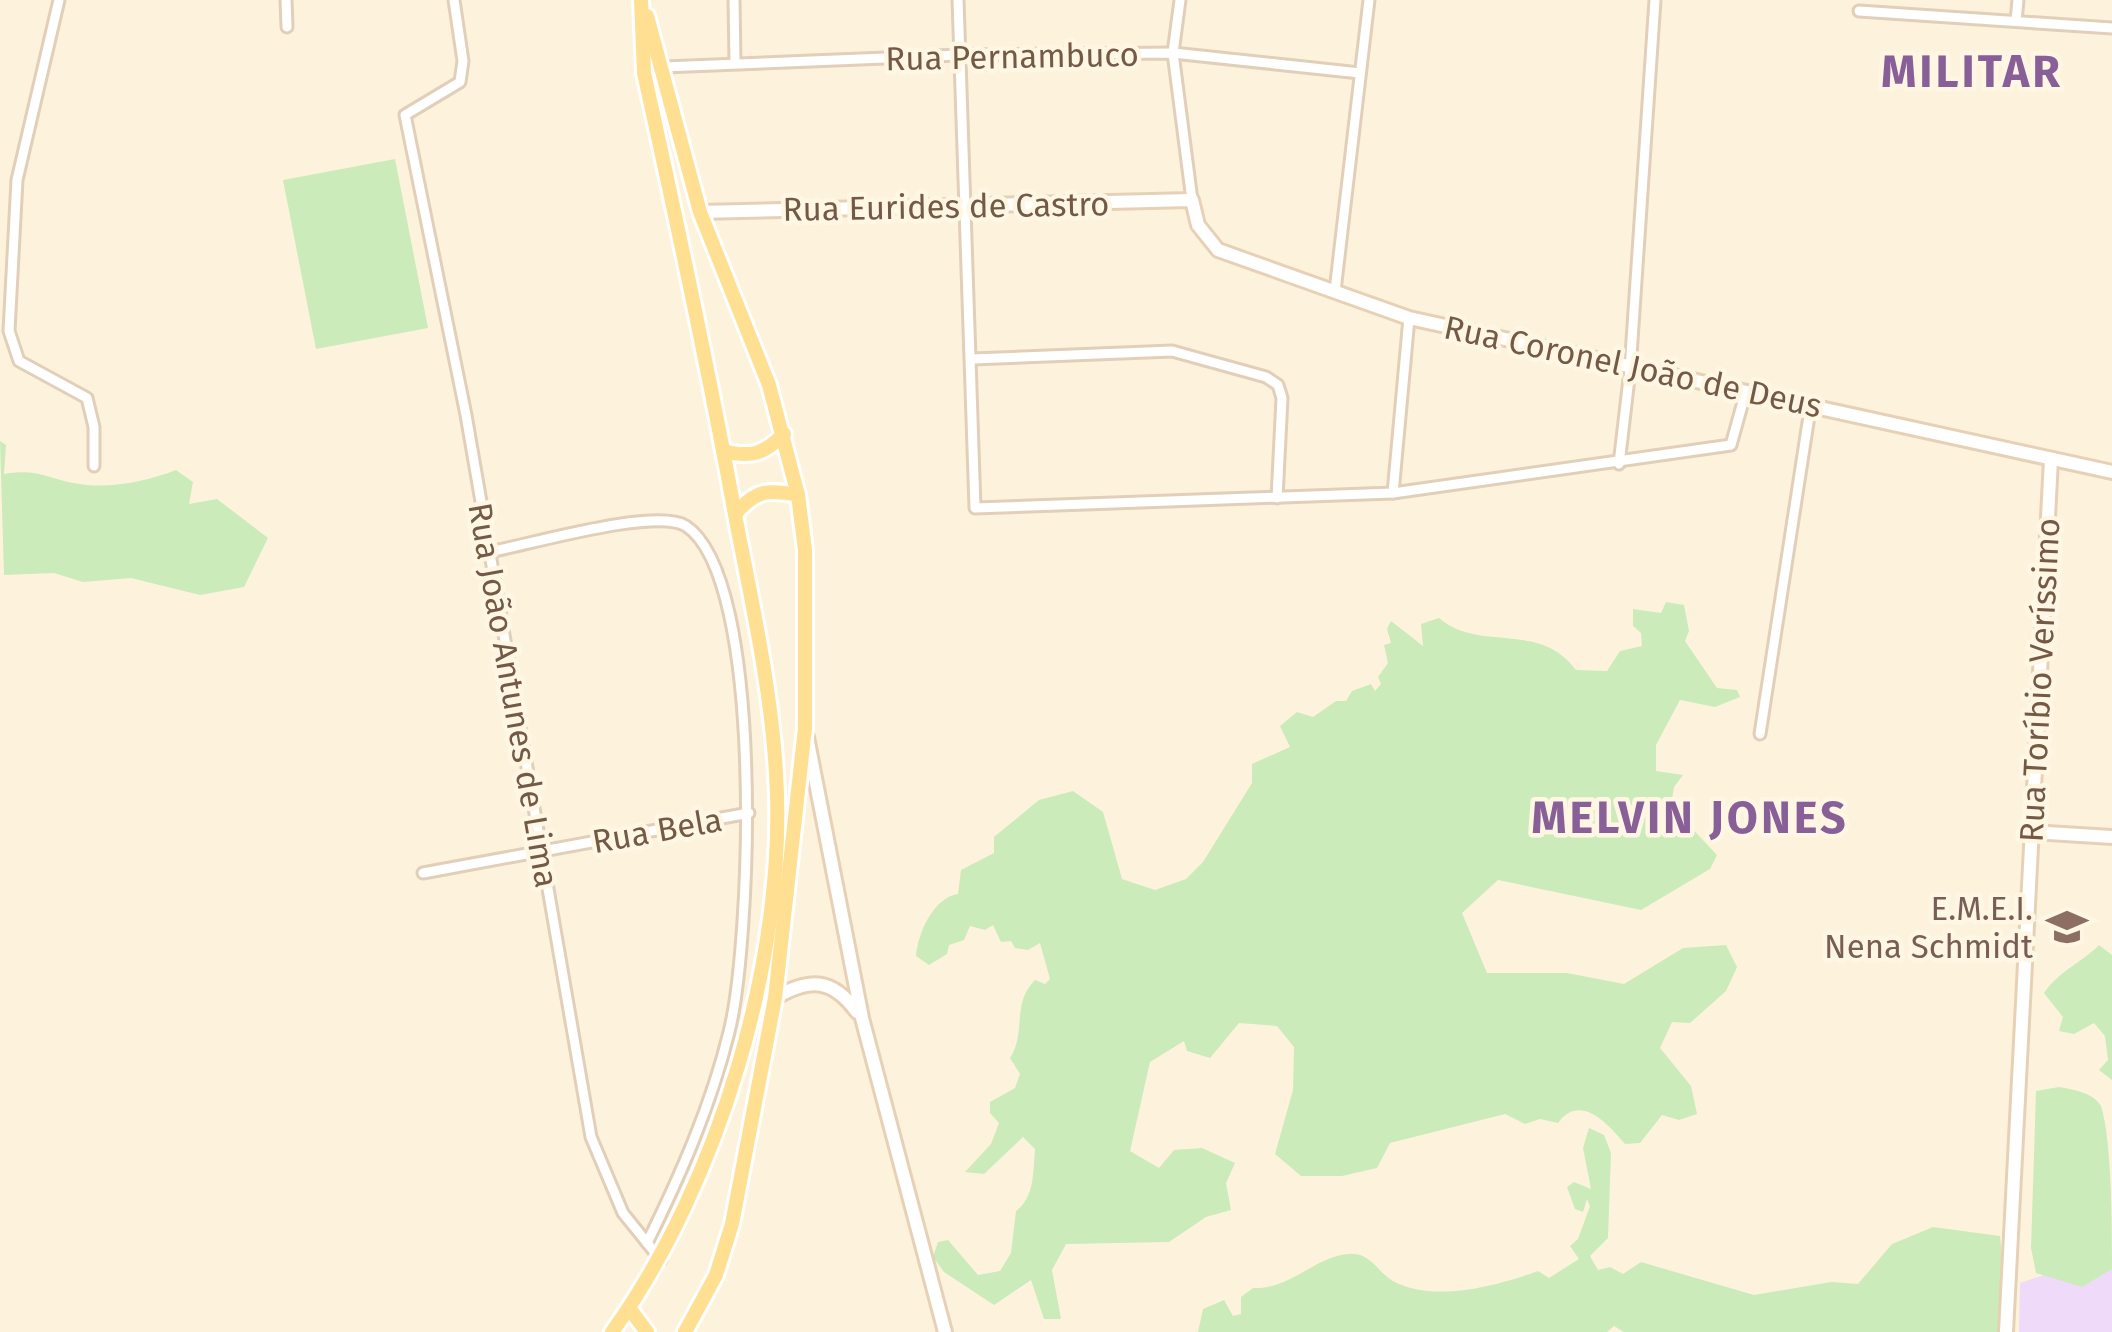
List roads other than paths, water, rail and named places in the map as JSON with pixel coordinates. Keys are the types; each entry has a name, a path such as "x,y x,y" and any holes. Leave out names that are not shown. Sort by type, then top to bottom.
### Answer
{"main road":[{"path":"642,0 700,212 784,434 805,550 805,728 776,998 732,1223 716,1275 685,1332"},
{"path":"612,1332 661,1259 698,1180 737,1074 775,856 776,775 735,514 644,73 642,0"},
{"path":"723,451 746,457 767,451 784,434"},
{"path":"735,514 753,494 767,490 798,495"},
{"path":"629,1308 647,1332"}],"street":[{"path":"59,0 23,142 10,331 19,362 87,398 94,427 94,466"},
{"path":"286,0 287,27"},
{"name":"Rua João Antunes de Lima","path":"454,0 463,61 460,82 405,115 490,552 591,1137 622,1213 661,1259"},
{"path":"734,0 735,62"},
{"path":"958,0 975,508 1393,493 1618,464 1731,445 1746,391"},
{"path":"1180,0 1173,53 1192,200"},
{"path":"1335,291 1370,0"},
{"path":"1618,464 1630,370 1655,0"},
{"path":"2016,22 2018,0"},
{"path":"1859,11 2112,28"},
{"name":"Rua Pernambuco","path":"664,67 959,55 1173,53 1360,73"},
{"name":"Rua Coronel João de Deus","path":"1192,200 1198,225 1218,250 1409,318 2112,472"},
{"name":"Rua Eurides de Castro","path":"700,212 1192,200"},
{"path":"1393,493 1409,318"},
{"path":"971,359 1172,351 1267,376 1282,398 1277,498"},
{"path":"1760,734 1811,403"},
{"name":"Rua Toríbio Veríssimo","path":"2006,1332 2051,459"},
{"path":"490,552 656,519 685,526 703,548 730,632 749,813 744,956 729,1033 678,1180 646,1244"},
{"path":"805,728 862,1018 945,1332"},
{"name":"Rua Bela","path":"423,873 749,813"},
{"path":"2031,832 2112,837"},
{"path":"776,998 800,983 822,982 841,990 862,1018"}],"place":[{"name":"E.M.E.I. Nena Schmidt","path":"2067,927"}],"district":[{"name":"MILITAR","path":"1972,71"},
{"name":"MELVIN JONES","path":"1690,817"}]}
